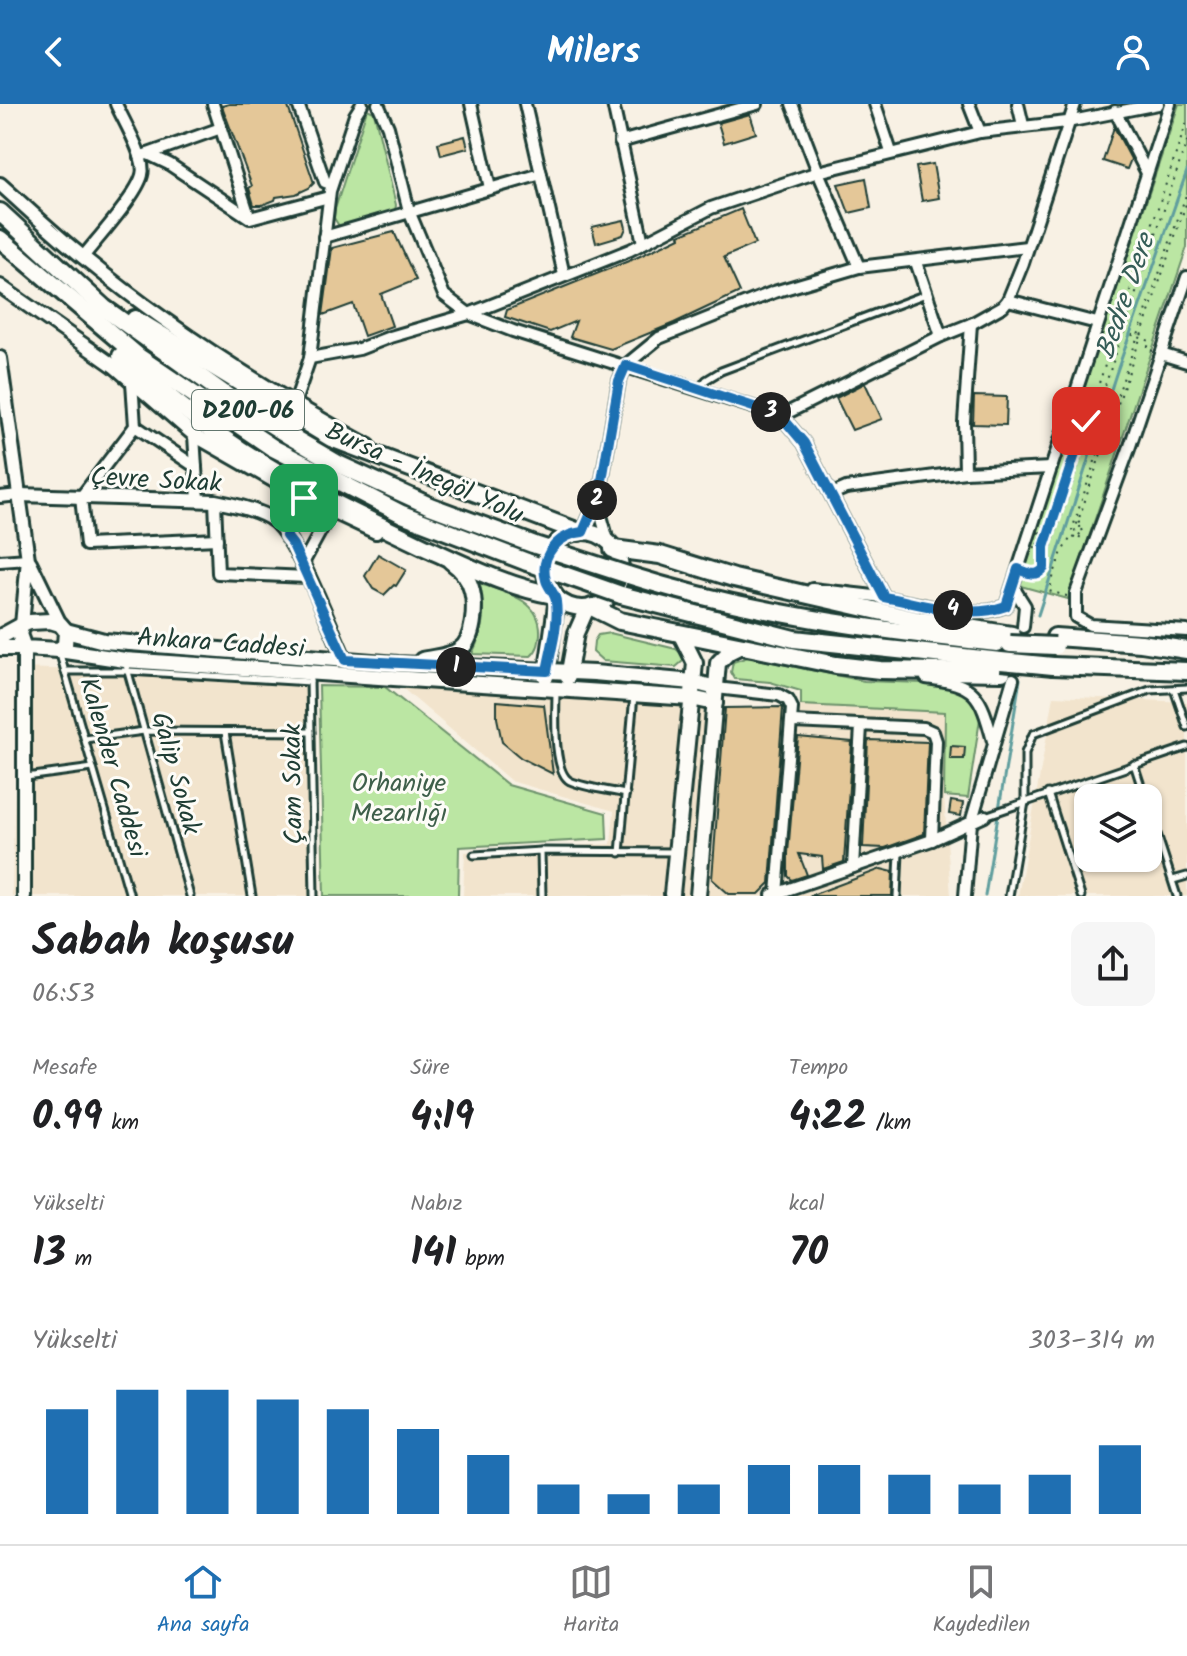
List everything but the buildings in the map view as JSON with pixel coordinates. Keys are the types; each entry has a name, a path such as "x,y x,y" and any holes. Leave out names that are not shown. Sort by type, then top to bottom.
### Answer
{"highway":[{"name":"Bursa - İnegöl Yolu","path":"0,212 104,308 149,342 288,435 338,464 430,506 535,545 628,575 797,616 1055,641 1187,650"},
{"name":"Bursa - İnegöl Yolu","path":"0,239 140,358 273,448 402,514 527,562 621,595 794,639 1005,671 1187,671"},
{"path":"68,275 286,413 331,438 581,532"},
{"path":"97,322 121,356 177,404 242,450 345,508 441,554 479,571 556,597"},
{"path":"611,546 660,555 751,582 918,620 1015,636"},
{"path":"590,608 620,621 836,665 889,670 1005,671"}],"main road":[{"path":"581,532 603,538 611,546 619,558 621,570 613,594 590,608 567,605 556,597 545,577 545,564 556,542 567,535 581,532"},
{"path":"398,664 452,653 460,650 469,639 474,603 472,589 462,570 441,554"},
{"path":"556,597 547,671 556,689 568,672 576,633 590,608"},
{"name":"Ankara Caddesi","path":"22,625 39,621 104,641 398,664 693,682 715,696"},
{"path":"0,637 22,625"},
{"path":"22,625 19,634 24,648"},
{"path":"59,650 65,645 63,628"},
{"path":"680,633 693,653 695,663 670,895 685,892 696,896 718,663 741,646"},
{"name":"Ankara Caddesi","path":"0,648 59,650 126,665 634,695 715,696"}],"street":[{"path":"83,257 129,198 143,174 144,155 116,104"},
{"path":"213,104 250,218"},
{"path":"298,104 325,182 331,184"},
{"path":"294,405 310,358 331,184 355,115 362,104"},
{"path":"378,104 388,127 409,211 444,295 469,314 513,331 781,416 804,443 884,597"},
{"path":"471,104 490,188"},
{"path":"525,104 564,275"},
{"path":"613,104 643,243"},
{"path":"620,142 757,104"},
{"path":"792,104 859,267"},
{"path":"875,104 891,152"},
{"path":"969,104 980,132"},
{"path":"1018,104 1023,125"},
{"path":"781,416 971,324 1008,300 1075,104"},
{"path":"310,358 359,349 469,314 643,243 711,208 818,172 980,132 1067,122 1158,104"},
{"path":"751,582 884,597 969,613 989,613 1006,606 1170,104"},
{"path":"1115,111 1147,173"},
{"path":"144,155 221,128"},
{"path":"144,155 169,164 250,218 329,197"},
{"path":"324,237 541,174"},
{"path":"0,184 83,257 203,346 294,405 418,472"},
{"path":"611,546 600,512 600,492 619,381 626,365 659,338 774,292 859,267 1027,247"},
{"path":"916,262 941,336"},
{"path":"1187,277 1075,599 1076,617 1090,625 1187,631"},
{"path":"0,286 132,382 194,435 331,512 390,538 418,543"},
{"path":"1008,300 1097,323"},
{"path":"965,472 964,422 971,324"},
{"path":"1161,354 1187,362"},
{"path":"0,358 5,424 28,559 22,625"},
{"path":"132,382 135,426 81,497 86,545 217,539"},
{"path":"135,426 196,467"},
{"path":"194,435 198,500"},
{"path":"832,494 846,488 965,472 1051,468"},
{"path":"581,532 600,492"},
{"path":"0,497 19,495"},
{"name":"Çevre Sokak","path":"19,495 215,501 236,505 274,520 304,571 345,660"},
{"path":"286,536 304,498"},
{"path":"215,501 218,573 304,571 331,512"},
{"path":"0,561 28,559"},
{"path":"28,559 63,628"},
{"path":"1013,587 1025,606 1015,636"},
{"path":"24,648 24,896"},
{"path":"889,670 901,675 956,681 963,685 982,705 994,744"},
{"path":"965,896 971,823 994,744 1005,671"},
{"path":"715,696 779,695 791,704 793,722 774,895 932,840 985,816"},
{"path":"793,722 924,728 933,732 936,741 932,840"},
{"path":"853,867 861,726"}],"lane":[{"path":"700,388 706,380 721,371 927,294"},
{"name":"Kalender Caddesi","path":"59,650 130,896"},
{"path":"65,671 126,665"},
{"name":"Galip Sokak","path":"126,665 190,896"},
{"name":"Çam Sokak","path":"310,677 314,896"},
{"path":"1009,896 1025,802 1025,753 1033,734 1150,690 1187,688"},
{"path":"556,689 557,749 561,772 568,780 626,794"},
{"path":"1174,689 1187,727"},
{"path":"620,853 634,695"},
{"path":"85,739 144,731 311,732"},
{"path":"225,732 252,896"},
{"path":"985,816 1187,747"},
{"path":"1134,764 1140,784"},
{"path":"25,777 93,768"},
{"path":"1048,793 1081,896"},
{"path":"1162,847 1177,896"},
{"path":"474,855 541,851 676,852"},
{"path":"541,851 542,896"},
{"path":"897,896 899,851"},
{"path":"1173,880 1187,876"}],"path":[{"path":"1018,569 1039,573 1045,565 1044,547 1187,121"},
{"path":"1044,554 1050,550 1187,141"},
{"path":"1078,516 1083,536 1078,540 1072,531 1187,192"},
{"path":"1138,337 1187,201"},
{"path":"1097,323 1150,341 1147,349 1161,354"},
{"path":"1044,554 1040,554 1035,547 1035,537 1067,499"},
{"path":"1044,547 1041,549 1038,546 1037,537 1053,519"},
{"path":"1075,536 1068,541 1058,562 1049,591 1075,599"}],"shaded area":[{"path":"18,668 313,677 320,896 12,896"},
{"path":"394,681 726,710 801,705 945,712 944,796 951,896 463,896 465,852 611,844 614,811 511,781"},
{"path":"1054,696 1187,702 1187,896 1018,896"}],"green space":[{"path":"1179,104 1187,104 1187,247 1068,599 1017,585"},
{"path":"367,109 374,112 395,211 339,226 334,218 335,209"},
{"path":"477,583 519,599 535,613 540,634 538,646 531,656 472,654 483,619"},
{"path":"610,633 676,649 683,655 683,661 676,667 603,661 593,652 594,641 598,635"},
{"path":"748,657 864,681 954,684 975,704 980,719 968,798 944,796 945,712 801,705 801,691 770,682 735,679 731,672 733,662"},
{"name":"Orhaniye Mezarlığı","path":"319,686 385,687 508,785 606,813 607,839 459,847 458,896 324,896"}],"waterway":[{"name":"Bedre Dere","path":"1038,615 1116,374 1187,171"},
{"name":"Bedre Dere","path":"985,896 1020,679"}],"route":[{"path":"304,498 286,536 293,545 345,660 547,671 557,598 549,589 545,564 556,542 567,535 583,532 600,492 619,381 626,365 781,416 804,443 884,597 969,613 989,613 1006,606 1018,569 1033,574 1044,568 1044,547 1086,421"}]}
